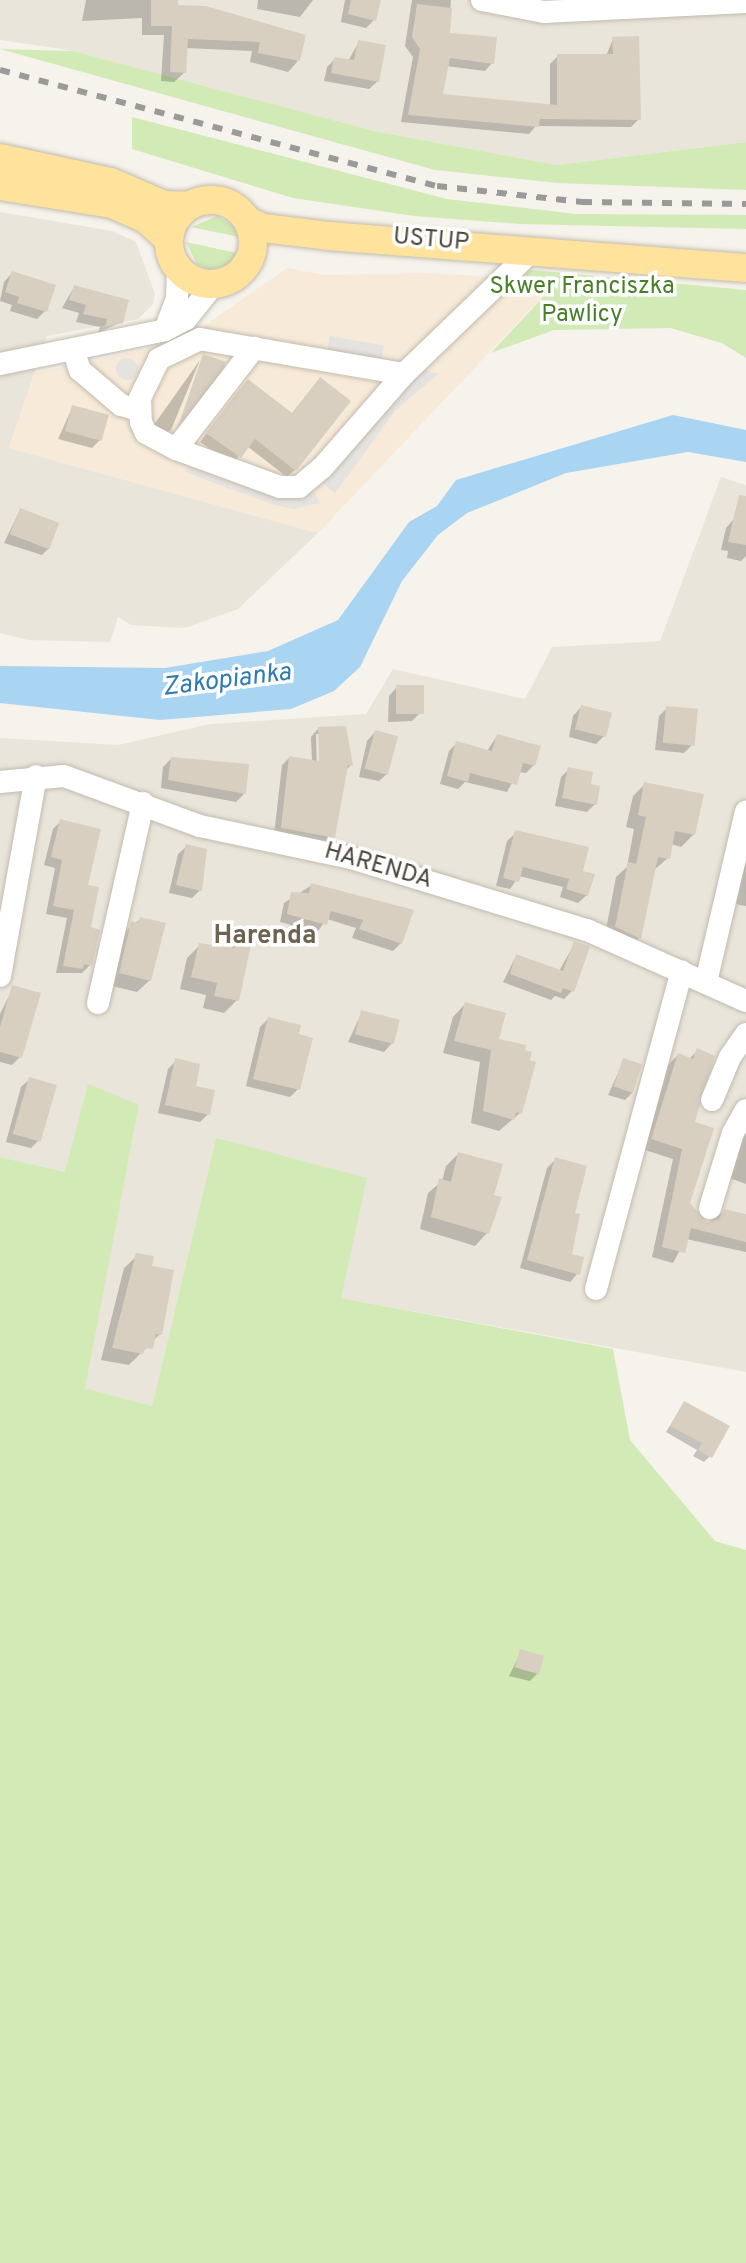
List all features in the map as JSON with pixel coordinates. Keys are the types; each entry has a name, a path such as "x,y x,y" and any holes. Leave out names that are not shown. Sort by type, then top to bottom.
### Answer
{"main road":[{"path":"0,158 111,182 164,205 188,206 225,201 248,221 253,240 249,263 236,276 214,284 192,280 146,219 112,204 0,186"},
{"path":"173,253 175,219 188,206"},
{"name":"USTUP","path":"248,221 263,228 329,236 746,268"},
{"name":"USTUP","path":"249,263 265,253 329,236"}],"street":[{"path":"482,0 544,12 746,2"},
{"path":"404,374 200,339 159,359 146,381 139,410 146,433 172,447 280,487 299,487 322,468 404,374 532,251"},
{"path":"165,330 176,305 173,253"},
{"path":"0,364 74,352 165,330 186,319 214,284"},
{"path":"172,447 254,348"},
{"path":"74,352 80,370 121,405 139,410"},
{"path":"0,976 36,776"},
{"name":"HARENDA","path":"0,782 36,776 64,776 210,829 318,849 587,930 746,1001"},
{"path":"98,1003 143,803"},
{"path":"706,982 746,812"},
{"path":"596,1289 682,971"},
{"path":"712,1100 730,1057 746,1034"},
{"path":"710,1208 733,1133 746,1110"}],"shaded area":[{"path":"0,0 746,0 746,142 557,165 374,131 68,50 0,40"},
{"path":"0,212 112,231 136,242 155,294 153,304 138,319 47,336 9,448 318,533 238,609 185,628 131,625 118,617 110,642 28,640 0,633"},
{"path":"287,268 326,275 428,273 557,281 318,533 9,448 35,373 181,342"},
{"path":"330,336 384,346 382,360 327,351"},
{"path":"123,358 131,358 138,369 131,380 123,380 116,373 116,365"},
{"path":"423,369 438,374 395,411 335,493 321,482"},
{"path":"189,462 302,496 313,491 320,503 294,509 274,505 185,472"},
{"path":"721,477 746,485 746,1372 341,1298 216,1138 152,1406 84,1388 139,1105 65,1172 0,1157 0,738 118,745 210,724 366,714 393,669 525,699 552,647 660,641"}],"green space":[{"path":"0,49 73,51 374,131 557,165 746,142 746,190 558,183 435,170"},
{"path":"132,117 447,199 576,214 746,215 746,229 520,224 414,216 293,198 132,149"},
{"path":"217,216 232,225 239,237 191,227"},
{"path":"186,242 237,253 228,265 209,270 197,264"},
{"name":"Skwer Franciszka Pawlicy","path":"521,269 746,290 746,358 722,343 670,328 554,330 491,353 557,282 518,280"},
{"path":"88,1084 139,1105 85,1388 152,1406 216,1138 367,1178 341,1298 613,1349 630,1440 715,1541 746,1550 746,2263 0,2263 0,1157 65,1172"}],"water":[{"name":"Zakopianka","path":"673,415 746,430 746,462 688,452 566,473 467,513 438,535 402,581 360,667 334,691 291,709 160,720 0,703 0,666 165,668 268,651 338,620 409,522 437,506 456,480"}],"building":[{"path":"151,0 178,0 178,5 206,6 306,35 300,61 258,53 260,42 188,39 186,73 170,72 172,26 151,26"},
{"path":"351,0 381,0 376,21 348,14"},
{"path":"417,4 452,8 450,33 497,37 494,64 450,58 443,94 557,105 557,54 613,54 612,37 639,36 641,120 540,119 539,127 408,115 420,49 412,37"},
{"path":"358,40 386,45 379,82 331,73 334,57 354,60"},
{"path":"12,271 56,285 47,312 17,303 19,297 5,292"},
{"path":"74,285 129,300 123,323 105,327 107,319 83,314 86,305 69,300"},
{"path":"203,354 226,362 200,437 177,429"},
{"path":"320,377 351,401 296,471 255,439 241,458 206,433 248,379 292,413"},
{"path":"72,405 109,415 102,441 65,431"},
{"path":"739,495 746,496 746,545 728,542"},
{"path":"20,508 59,523 49,549 10,534"},
{"path":"396,685 424,685 424,714 396,714"},
{"path":"581,705 612,713 606,737 575,729"},
{"path":"666,706 698,709 695,746 663,743"},
{"path":"346,726 353,766 348,765 335,838 281,828 289,756 319,761 318,727"},
{"path":"375,730 398,736 388,775 365,769"},
{"path":"497,734 541,746 535,766 523,763 517,785 470,773 468,782 447,776 456,741 492,751"},
{"path":"171,757 249,764 246,794 168,780"},
{"path":"568,767 593,772 591,784 600,786 597,805 562,798"},
{"path":"644,782 704,794 695,835 675,831 670,859 658,857 641,939 615,927 628,862 636,864 646,817 638,815"},
{"path":"60,819 101,829 88,885 99,887 91,927 100,930 92,966 84,964 83,969 63,966 74,910 53,906 62,860 51,857"},
{"path":"515,830 589,847 583,871 595,874 588,896 566,889 569,879 523,867 519,882 503,878"},
{"path":"186,844 207,849 202,891 176,885"},
{"path":"311,883 414,910 402,944 359,929 363,920 331,911 327,925 287,914 291,892 309,893"},
{"path":"140,917 166,923 151,981 119,973 131,921 138,923"},
{"path":"235,941 251,945 239,1001 214,996 217,983 191,977 199,943 234,948"},
{"path":"574,941 590,947 574,992 563,988 561,993 510,974 516,954 563,971"},
{"path":"12,985 41,993 22,1058 0,1052 0,1027"},
{"path":"465,1002 506,1013 499,1039 526,1045 525,1050 532,1052 530,1060 536,1062 522,1114 516,1112 514,1120 483,1111 491,1050 454,1041"},
{"path":"361,1010 400,1020 394,1044 355,1034"},
{"path":"268,1017 301,1025 299,1034 313,1038 300,1090 253,1079"},
{"path":"697,1048 715,1056 695,1122 714,1128 690,1203 707,1222 719,1219 724,1209 746,1214 746,1242 691,1228 685,1253 662,1247 682,1149 651,1139 678,1053 693,1059"},
{"path":"175,1058 200,1064 196,1086 215,1090 210,1115 165,1105"},
{"path":"623,1058 642,1064 633,1093 614,1087"},
{"path":"29,1077 57,1085 41,1142 13,1134"},
{"path":"458,1152 503,1164 494,1195 502,1197 489,1234 431,1217 439,1178 451,1182"},
{"path":"555,1157 587,1166 575,1213 580,1214 572,1254 584,1257 580,1275 527,1260"},
{"path":"136,1253 154,1256 152,1266 174,1270 162,1335 156,1334 153,1349 145,1348 143,1354 112,1348"},
{"path":"684,1401 730,1426 712,1458 698,1450 702,1443 670,1426"},
{"path":"520,1649 544,1656 539,1674 515,1667"}],"railway":[{"path":"0,70 437,186 582,202 746,204"}],"district":[{"name":"Harenda","path":"265,937"}]}
